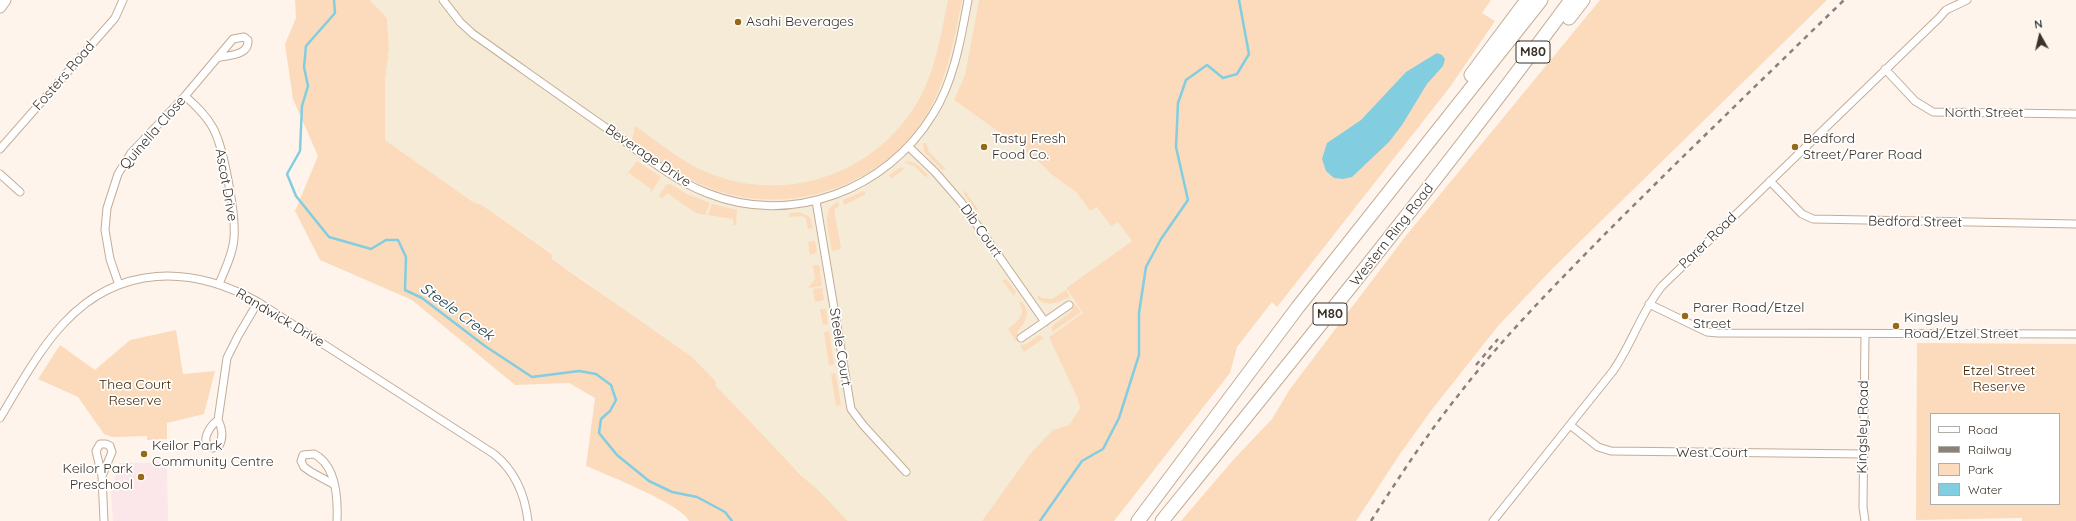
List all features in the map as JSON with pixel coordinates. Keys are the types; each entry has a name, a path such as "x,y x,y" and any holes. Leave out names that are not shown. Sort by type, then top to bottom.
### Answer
{"highway":[{"path":"1298,307 1527,0"},
{"name":"Western Ring Road","path":"1138,521 1298,307 1541,0"},
{"name":"Western Ring Road","path":"1162,521 1338,304 1495,104 1571,0"},
{"path":"1495,104 1541,53 1583,0"}],"main road":[{"path":"0,7 5,0"}],"street":[{"name":"Fosters Road","path":"0,149 114,18 123,0"},
{"name":"Beverage Drive","path":"443,0 460,22 473,34 670,174 708,194 746,204 780,206 816,201 850,190 865,182 896,160 909,147 930,120 943,95 954,59 968,0"},
{"name":"Parer Road","path":"1493,521 1617,365 1649,304 1662,286 1946,10 1967,0"},
{"name":"Quinella Close","path":"119,285 110,259 105,230 107,208 118,174 131,153 185,96 216,58"},
{"name":"North Street","path":"1885,69 1915,100 1933,112 2076,114"},
{"name":"Ascot Drive","path":"185,96 204,114 212,127 222,150 234,220 234,238 232,254 219,284"},
{"name":"Dib Court","path":"909,147 935,172 961,202 1045,322"},
{"path":"0,174 20,192"},
{"name":"Bedford Street","path":"1770,181 1802,214 1813,219 2076,224"},
{"name":"Steele Court","path":"816,201 851,409 863,425 906,472"},
{"name":"Randwick Drive","path":"0,418 48,343 62,324 88,302 119,285 139,279 168,276 192,277 219,284 258,302 494,454 507,467 518,484 528,521"},
{"path":"218,420 227,358 258,302"},
{"path":"1649,304 1707,332 2076,334"},
{"path":"1022,338 1069,305"},
{"name":"Kingsley Road","path":"1865,334 1863,454 1863,507 1865,521"},
{"name":"West Court","path":"1570,425 1602,449 1618,452 1863,454"},
{"path":"333,484 304,467 301,461 303,456 314,454 320,458 327,467 333,484 337,496 337,521"},
{"path":"102,476 104,521"}],"shaded area":[{"path":"370,0 979,0 965,75 954,100 1035,158 1052,175 1076,192 1090,211 1097,207 1118,221 1132,241 1066,288 1083,313 1077,397 1080,408 1069,425 982,521 848,521 754,427 714,385 716,383 588,283 552,259 552,253 482,205 473,202 385,140 385,81 389,49 387,18"},
{"name":"Keilor Park Preschool","path":"167,462 168,521 113,521 111,492 119,463"}],"green space":[{"path":"295,0 370,0 387,18 389,49 385,81 385,140 473,202 482,205 552,254 552,259 692,357 716,382 715,385 801,475 848,521 689,521 684,514 659,499 586,466 595,398 569,383 515,385 412,300 320,260 295,211 318,156 293,99 285,44 296,18"},
{"path":"948,0 962,0 954,41 942,81 931,107 912,135 888,159 861,177 830,190 798,198 765,199 732,195 691,180 665,164 632,140 635,126 693,166 714,175 746,183 777,185 808,182 838,172 865,157 890,138 910,113 926,85 934,64"},
{"path":"979,0 1491,0 1482,13 1495,21 1450,87 1277,307 1272,302 1237,347 1230,373 1114,521 982,521 1031,453 1053,430 1069,425 1080,408 1077,397 1049,337 1083,313 1066,288 1132,241 1118,222 1111,226 1097,207 1090,211 1076,192 1052,175 1035,158 954,100 965,75"},
{"path":"1600,0 1827,0 1553,268 1498,326 1430,412 1400,454 1356,521 1181,521 1234,459 1272,419 1290,389 1405,237"},
{"path":"923,143 926,143 929,152 946,169 942,170 924,152"},
{"path":"637,161 661,177 650,194 651,189 629,173 625,177"},
{"path":"908,161 917,165 927,174 927,178 914,166 904,162"},
{"path":"901,167 904,169 891,179 889,175"},
{"path":"670,184 687,194 710,203 705,215 696,213 667,193 663,198 659,196 666,185"},
{"path":"964,190 978,209 975,210 964,194"},
{"path":"864,191 866,194 844,205 843,200"},
{"path":"838,202 839,206 834,209 841,248 832,251 827,216 832,205"},
{"path":"712,204 737,210 736,225 733,225 733,219 708,215"},
{"path":"799,212 810,217 813,228 808,229 806,218 802,216 789,217 790,213"},
{"path":"815,241 817,252 810,255 808,242"},
{"path":"813,265 819,265 822,286 808,288 815,279"},
{"path":"1006,279 1016,292 1014,296 1002,280"},
{"path":"822,288 824,300 815,302 813,289"},
{"path":"1066,290 1070,297 1057,302 1049,304 1037,298 1039,295 1041,298 1052,299"},
{"path":"1019,302 1022,302 1025,306 1027,314 1025,321 1017,332 1019,336 1016,341 1008,329 1022,314"},
{"path":"1074,303 1081,312 1052,332 1052,326 1072,311 1071,307"},
{"path":"820,309 826,309 828,324 823,325"},
{"name":"Thea Court Reserve","path":"176,330 183,374 215,371 204,414 167,423 167,439 147,440 147,436 112,437 104,434 78,397 38,379 60,345 95,370 130,340"},
{"path":"829,331 834,364 829,366 824,332"},
{"path":"1039,335 1044,338 1024,352 1020,345 1027,344"},
{"name":"Etzel Street Reserve","path":"1917,343 2076,344 2076,521 2022,521 2022,518 1916,520"},
{"path":"834,373 836,375 841,405 836,406 831,374"}],"water":[{"path":"1437,53 1442,55 1445,59 1443,66 1427,84 1402,125 1389,142 1352,177 1343,179 1334,178 1326,171 1322,159 1327,143 1361,120 1406,72"}],"waterway":[{"name":"Steele Creek","path":"334,0 335,13 306,46 304,67 308,86 302,106 300,151 287,174 296,196 329,237 371,249 386,240 398,240 406,257 405,290 422,298 485,346 532,377 579,371 596,374 611,385 616,400 610,411 601,419 599,433 617,455 649,481 672,492 697,497 725,512 732,521"},
{"name":"Steele Creek","path":"1040,521 1082,461 1103,449 1119,418 1139,355 1139,313 1146,267 1161,239 1188,200 1176,147 1178,103 1186,80 1207,65 1223,78 1237,74 1249,54 1239,0"}],"railway":[{"path":"1371,521 1448,408 1513,330 1608,231 1844,0"},
{"path":"1476,365 1498,339"}],"place":[{"name":"Asahi Beverages","path":"738,22"},
{"name":"Tasty Fresh Food Co.","path":"984,147"},
{"name":"Bedford Street/Parer Road","path":"1795,147"},
{"name":"Parer Road/Etzel Street","path":"1685,316"},
{"name":"Kingsley Road/Etzel Street","path":"1896,326"},
{"name":"Keilor Park Community Centre","path":"144,454"},
{"name":"Keilor Park Preschool","path":"141,477"}]}
